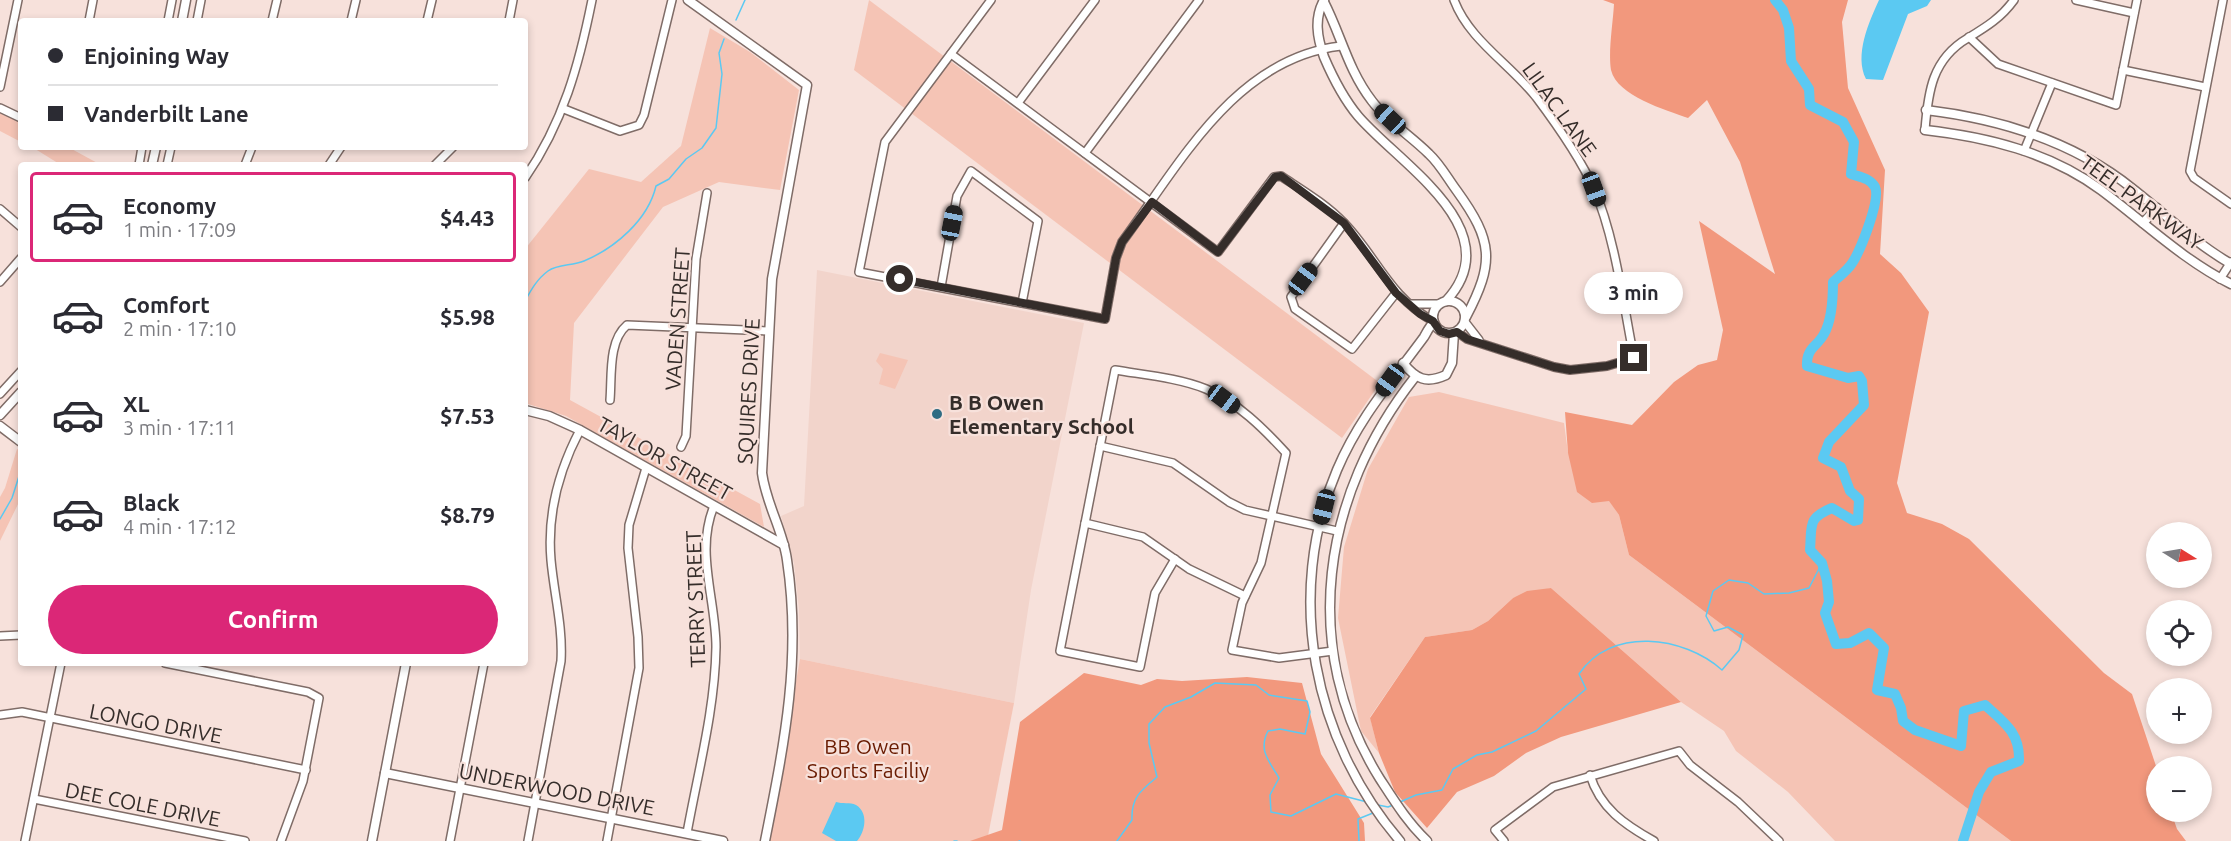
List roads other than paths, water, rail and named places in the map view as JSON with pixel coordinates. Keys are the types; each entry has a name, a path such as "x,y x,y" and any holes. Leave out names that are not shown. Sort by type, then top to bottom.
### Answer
{"street":[{"path":"0,87 18,0"},
{"path":"90,18 93,0"},
{"path":"169,18 172,0"},
{"path":"183,18 186,0"},
{"path":"198,18 201,0"},
{"path":"274,18 277,0"},
{"path":"352,18 356,0"},
{"path":"428,18 432,0"},
{"path":"510,18 513,0"},
{"path":"528,173 564,109 580,62 592,0"},
{"path":"564,109 620,130 639,125 644,115 672,0"},
{"name":"SQUIRES DRIVE","path":"688,0 807,86 772,279 762,473 767,503 784,545 793,619 793,672 787,730 765,841"},
{"path":"991,0 885,142 859,272 1105,319 1116,258 1122,242 1203,132 1234,97 1257,78 1284,63 1321,49 1341,46"},
{"path":"1017,103 1095,0"},
{"path":"1085,153 1199,0"},
{"name":"LILAC LANE","path":"1454,0 1468,26 1537,98 1584,169 1594,189 1606,226 1634,358 1607,366 1570,370 1554,367 1481,342"},
{"path":"1925,130 1926,110 1935,72 1946,55 1969,37 1987,28 2014,0"},
{"path":"2076,0 2134,13"},
{"path":"1969,37 1998,64 2116,105 2137,0"},
{"path":"2223,0 2190,171 2194,178 2231,204"},
{"path":"1324,1 1349,65 1373,103 1431,156 1479,223 1487,261 1482,284 1456,332 1452,363 1446,375 1424,381 1415,377 1403,363"},
{"path":"1324,1 1317,16 1321,49 1331,74 1358,115 1422,176 1461,231 1468,253 1467,264 1459,287 1434,312 1433,322 1363,417 1340,463 1320,527 1310,600 1314,653 1324,705 1345,759 1368,800 1400,840"},
{"path":"951,54 1218,252 1275,177 1281,176 1344,223 1396,293 1433,322 1440,331 1456,332 1467,339 1481,342"},
{"path":"2123,70 2205,87"},
{"path":"2024,151 2052,83"},
{"path":"0,108 18,117"},
{"name":"TEEL PARKWAY","path":"1926,110 1990,120 2032,133 2079,153 2123,181 2194,240 2231,263"},
{"name":"TEEL PARKWAY","path":"1925,130 1977,137 2024,151 2064,168 2091,184 2185,256 2231,284"},
{"path":"438,162 450,150"},
{"path":"941,287 957,196 971,171 1038,221 1022,303"},
{"name":"VADEN STREET","path":"681,447 686,436 696,259 707,193"},
{"path":"2143,223 2157,208"},
{"path":"0,209 18,224"},
{"path":"1344,223 1291,297 1295,309 1352,349 1396,293"},
{"path":"0,282 18,261"},
{"path":"2220,279 2231,263"},
{"path":"1410,304 1442,303 1461,306 1465,319 1481,342"},
{"path":"610,400 618,333 627,325 770,331"},
{"path":"1175,559 1155,593 1140,667 1060,651 1115,370 1193,385 1210,391 1259,426 1286,453 1260,566 1245,596 1232,650 1276,658 1333,651"},
{"path":"0,394 18,373"},
{"path":"1415,377 1394,402 1359,467 1338,531 1329,604 1338,682 1350,722 1365,756 1417,831 1427,841"},
{"path":"1382,391 1394,402"},
{"path":"0,415 18,395"},
{"name":"TAYLOR STREET","path":"528,411 549,416 580,430 784,545"},
{"path":"0,426 18,440"},
{"path":"528,841 561,661 562,631 551,560 550,527 564,464 580,430"},
{"path":"1100,446 1170,462 1233,504 1272,516 1338,531"},
{"path":"607,841 639,668 637,616 628,548 629,525 646,468"},
{"name":"TERRY STREET","path":"687,833 713,687 714,613 705,551 708,521 714,506"},
{"path":"1085,523 1138,535 1191,570 1245,596"},
{"path":"0,636 18,635"},
{"path":"25,841 60,666"},
{"path":"180,666 308,692 319,698 306,770 281,841"},
{"path":"372,841 405,666"},
{"path":"450,841 483,666"},
{"name":"LONGO DRIVE","path":"0,715 22,712 306,770"},
{"path":"1504,841 1495,830 1548,789 1679,751 1690,765 1743,807 1779,841"},
{"name":"UNDERWOOD DRIVE","path":"385,773 723,841"},
{"path":"1590,775 1597,793 1609,810 1654,841"},
{"name":"DEE COLE DRIVE","path":"34,799 245,841"}],"water":[{"path":"1879,0 1931,0 1927,6 1908,14 1883,80 1866,79 1862,60 1864,39"},
{"path":"836,802 856,805 863,813 864,828 857,841 836,841 822,833"}],"waterway":[{"path":"736,20 745,0"},
{"path":"1775,0 1783,10 1789,28 1791,61 1809,89 1810,105 1843,122 1854,142 1851,174 1870,182 1875,187 1876,194 1872,215 1859,251 1850,266 1833,282 1829,322 1824,334 1810,351 1807,360 1807,366 1848,378 1859,376 1862,381 1864,405 1829,442 1823,458 1841,467 1850,491 1859,499 1858,520 1854,521 1832,508 1818,515 1812,524 1810,550 1822,563 1827,581 1829,602 1825,613 1836,644 1850,643 1869,633 1884,648 1877,690 1895,694 1903,721 1915,730 1961,746 1964,711 1985,705 2005,723 2014,736 2019,751 2019,761 1991,772 1979,792 1963,841"},
{"path":"528,296 537,281 548,271 584,261 618,241 646,210 656,186 669,179 686,159 702,148 716,128 722,74 719,53 724,39"},
{"path":"0,519 12,498 18,479"},
{"path":"1400,802 1416,795 1442,790 1453,769 1477,755 1492,752 1536,731 1586,689 1579,674 1593,659 1610,648 1648,641 1668,644 1706,658 1722,670 1739,650 1743,635 1728,627 1714,631 1706,616 1713,591 1729,580 1748,583 1764,594 1789,593 1809,588 1822,563"},
{"path":"1117,841 1132,820 1133,806 1138,795 1157,777 1149,743 1149,724 1165,707 1191,697 1215,683 1256,685 1269,695 1307,701 1310,712 1305,734 1280,729 1268,731 1265,738 1264,750 1279,778 1270,795 1271,812 1291,816 1336,794 1367,802"},
{"path":"1378,805 1388,807 1393,805"},
{"path":"1359,841 1358,819 1373,813"}],"place":[{"name":"B B Owen Elementary School","path":"937,414"}],"park label":[{"name":"BB Owen Sports Faciliy","path":"868,758"}]}
